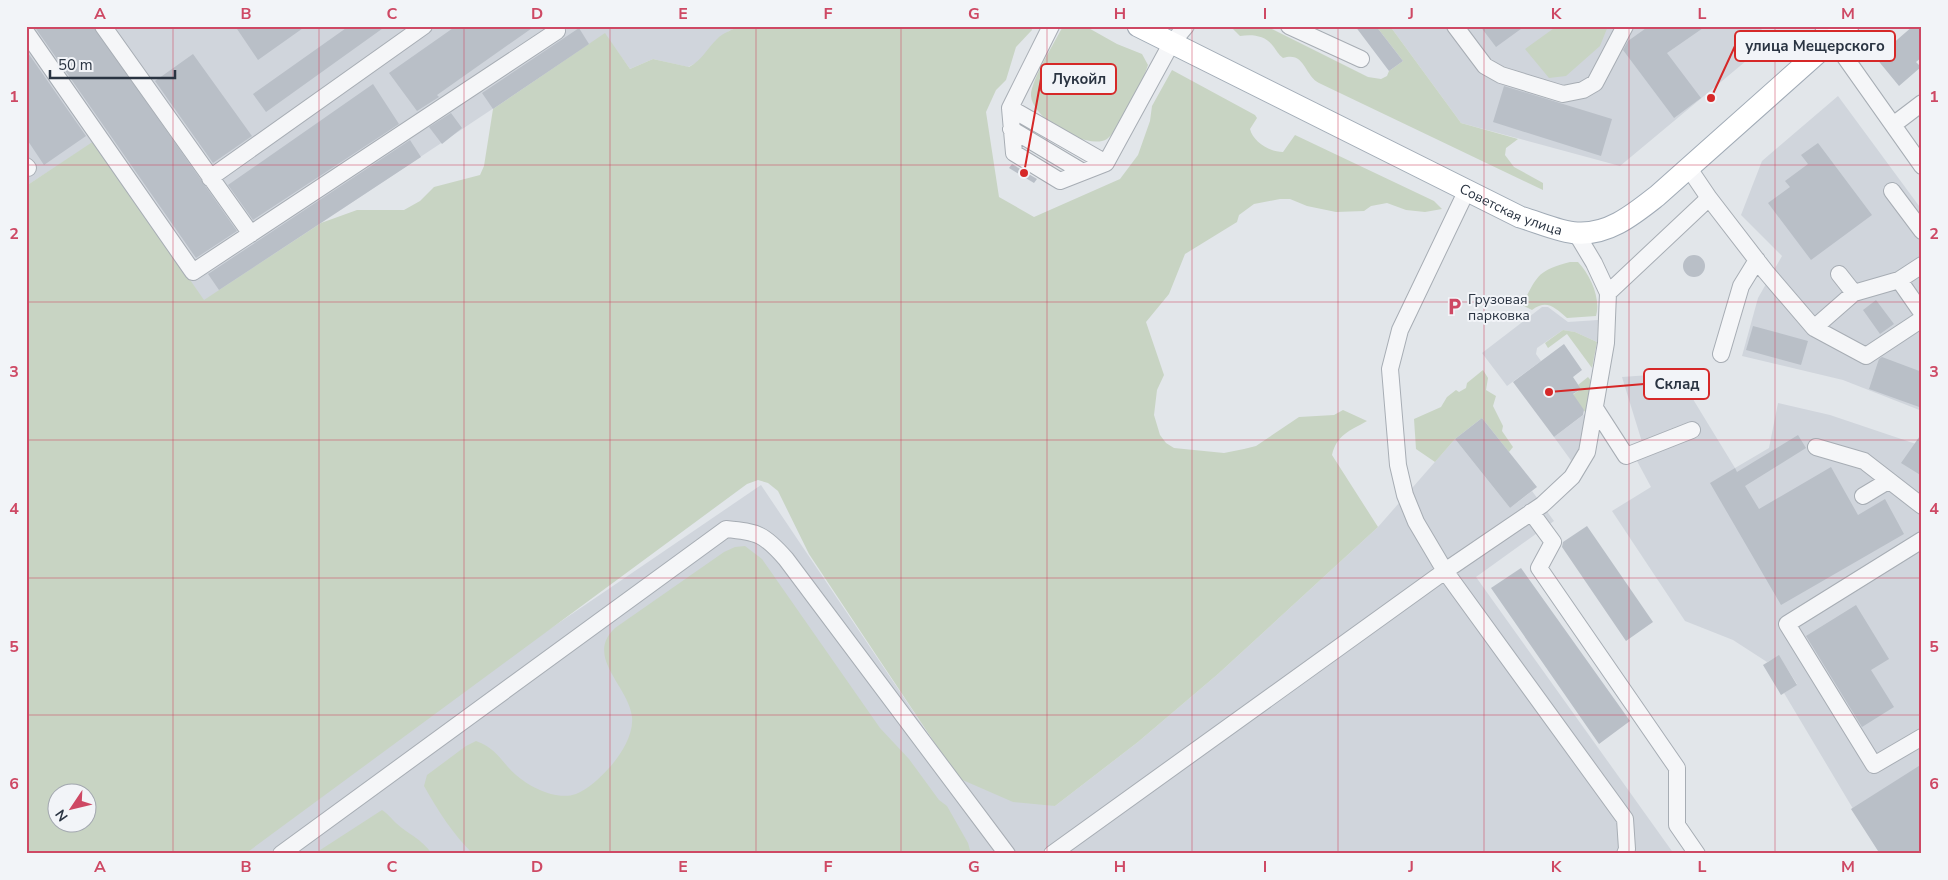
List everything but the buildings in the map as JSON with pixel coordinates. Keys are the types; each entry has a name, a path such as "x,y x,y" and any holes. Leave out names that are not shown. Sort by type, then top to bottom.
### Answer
{"main road":[{"name":"Советская улица","path":"1138,26 1520,217 1576,234 1598,231 1634,215 1658,196 1835,31"}],"street":[{"path":"103,26 251,234"},
{"path":"210,178 424,26"},
{"path":"1051,26 1010,108 1011,129 1014,154 1060,181 1106,163 1171,44 1186,26"},
{"path":"1289,26 1361,59"},
{"path":"1455,26 1485,66 1501,76 1563,94 1583,90 1595,83 1626,26"},
{"path":"26,32 193,272 557,31"},
{"path":"1835,31 1893,125 1922,166"},
{"path":"1893,125 1922,103"},
{"path":"1010,108 1106,163"},
{"path":"1688,167 1709,198 1757,260 1814,328 1866,356 1922,319"},
{"path":"1466,190 1400,330 1390,369 1398,465 1405,495 1416,522 1445,571 1625,819 1627,849 1625,854"},
{"path":"1892,191 1922,232"},
{"path":"1608,293 1709,198"},
{"path":"1052,854 1445,571 1531,512 1572,477 1588,452 1608,328 1608,293 1594,263 1576,234"},
{"path":"1721,354 1742,286 1757,260"},
{"path":"1814,328 1854,293 1900,280 1922,265"},
{"path":"1839,274 1854,293"},
{"path":"1900,280 1922,313"},
{"path":"1595,408 1626,456 1692,430"},
{"path":"1816,447 1864,461 1922,506"},
{"path":"1863,496 1888,481"},
{"path":"1531,512 1553,542 1539,568 1677,768 1677,826 1697,854"},
{"path":"281,854 726,529 749,531 767,538 786,559 1007,854"},
{"path":"1922,540 1787,624 1874,765 1922,737"}],"shaded area":[{"path":"26,26 741,26 729,31 700,61 688,67 653,59 630,69 605,34 204,301 94,142 26,186"},
{"path":"1390,26 1759,26 1770,41 1620,166 1461,123"},
{"path":"1838,96 1922,210 1922,411 1843,380 1742,356 1758,298 1782,256 1741,215 1762,161"},
{"path":"1542,307 1548,307 1568,322 1598,320 1597,342 1575,332 1563,330 1537,348 1536,354 1541,361 1507,386 1482,353"},
{"path":"1677,373 1735,468 1769,448 1778,403 1830,415 1922,446 1922,854 1880,854 1784,693 1797,684 1779,656 1767,662 1733,640 1685,621 1612,511 1651,487 1637,461 1649,453 1642,442 1622,377"},
{"path":"1586,413 1590,418 1575,466 1554,437"},
{"path":"1455,439 1510,508 1532,491 1554,521 1476,577 1674,854 220,854 761,485 958,778 1055,806 1138,742 1218,674 1378,527"}],"green space":[{"path":"741,26 1031,26 1032,30 1016,47 1006,80 996,90 986,112 999,197 1034,217 1120,179 1138,155 1150,121 1152,106 1172,70 1255,115 1257,118 1250,129 1258,142 1268,148 1283,152 1295,135 1434,201 1442,209 1425,212 1406,210 1387,203 1371,206 1364,211 1336,212 1307,206 1290,199 1254,204 1239,215 1237,222 1185,254 1169,294 1146,322 1164,375 1157,390 1154,415 1160,435 1166,443 1174,448 1224,453 1256,446 1299,417 1334,415 1343,410 1367,421 1345,434 1337,442 1332,455 1378,527 1218,674 1138,742 1055,806 1013,802 958,778 809,554 778,491 768,483 758,480 747,484 245,854 26,854 26,186 94,141 204,300 321,223 357,210 404,210 420,201 434,187 480,175 484,166 493,109 605,33 630,69 653,59 689,67 701,58 719,37"},
{"path":"1063,26 1085,26 1117,44 1142,54 1148,65 1124,116 1107,139 1098,142 1074,136 1050,122 1040,114 1034,105 1031,96 1035,81"},
{"path":"1230,26 1266,26 1368,77 1381,79 1403,61 1376,26 1390,26 1461,123 1518,139 1506,148 1505,155 1514,167 1543,183 1543,190 1319,83 1296,58 1283,58 1270,42 1262,37 1254,35 1240,36"},
{"path":"1557,26 1608,26 1600,46 1566,76 1549,78 1525,49"},
{"path":"1570,262 1578,262 1591,281 1597,302 1596,316 1567,318 1550,306 1542,305 1532,310 1522,305 1540,276 1551,268"},
{"path":"1563,330 1575,332 1597,342 1592,368 1567,334 1548,348 1545,343"},
{"path":"1483,370 1488,378 1486,390 1496,396 1493,406 1503,426 1502,431 1513,447 1509,452 1482,418 1455,439 1435,462 1416,449 1414,419 1441,407 1447,397 1456,390 1459,392 1466,388 1467,383"},
{"path":"1588,377 1592,382 1586,413 1571,396 1581,389 1578,385"},
{"path":"745,546 762,559 880,728 909,759 939,800 947,806 968,843 971,854 473,854 452,830 429,795 424,786 427,775 466,746 476,741 494,752 522,780 544,792 568,796 576,794 589,786 606,772 618,757 629,738 632,724 629,705 606,661 604,650 607,639 615,628 724,552 735,547"},
{"path":"382,810 424,844 432,854 314,854"}],"place":[{"name":"улица Мещерского","path":"1711,98"},
{"name":"Лукойл","path":"1024,173"},
{"name":"Грузовая парковка","path":"1454,307"},
{"name":"Склад","path":"1549,392"}]}
